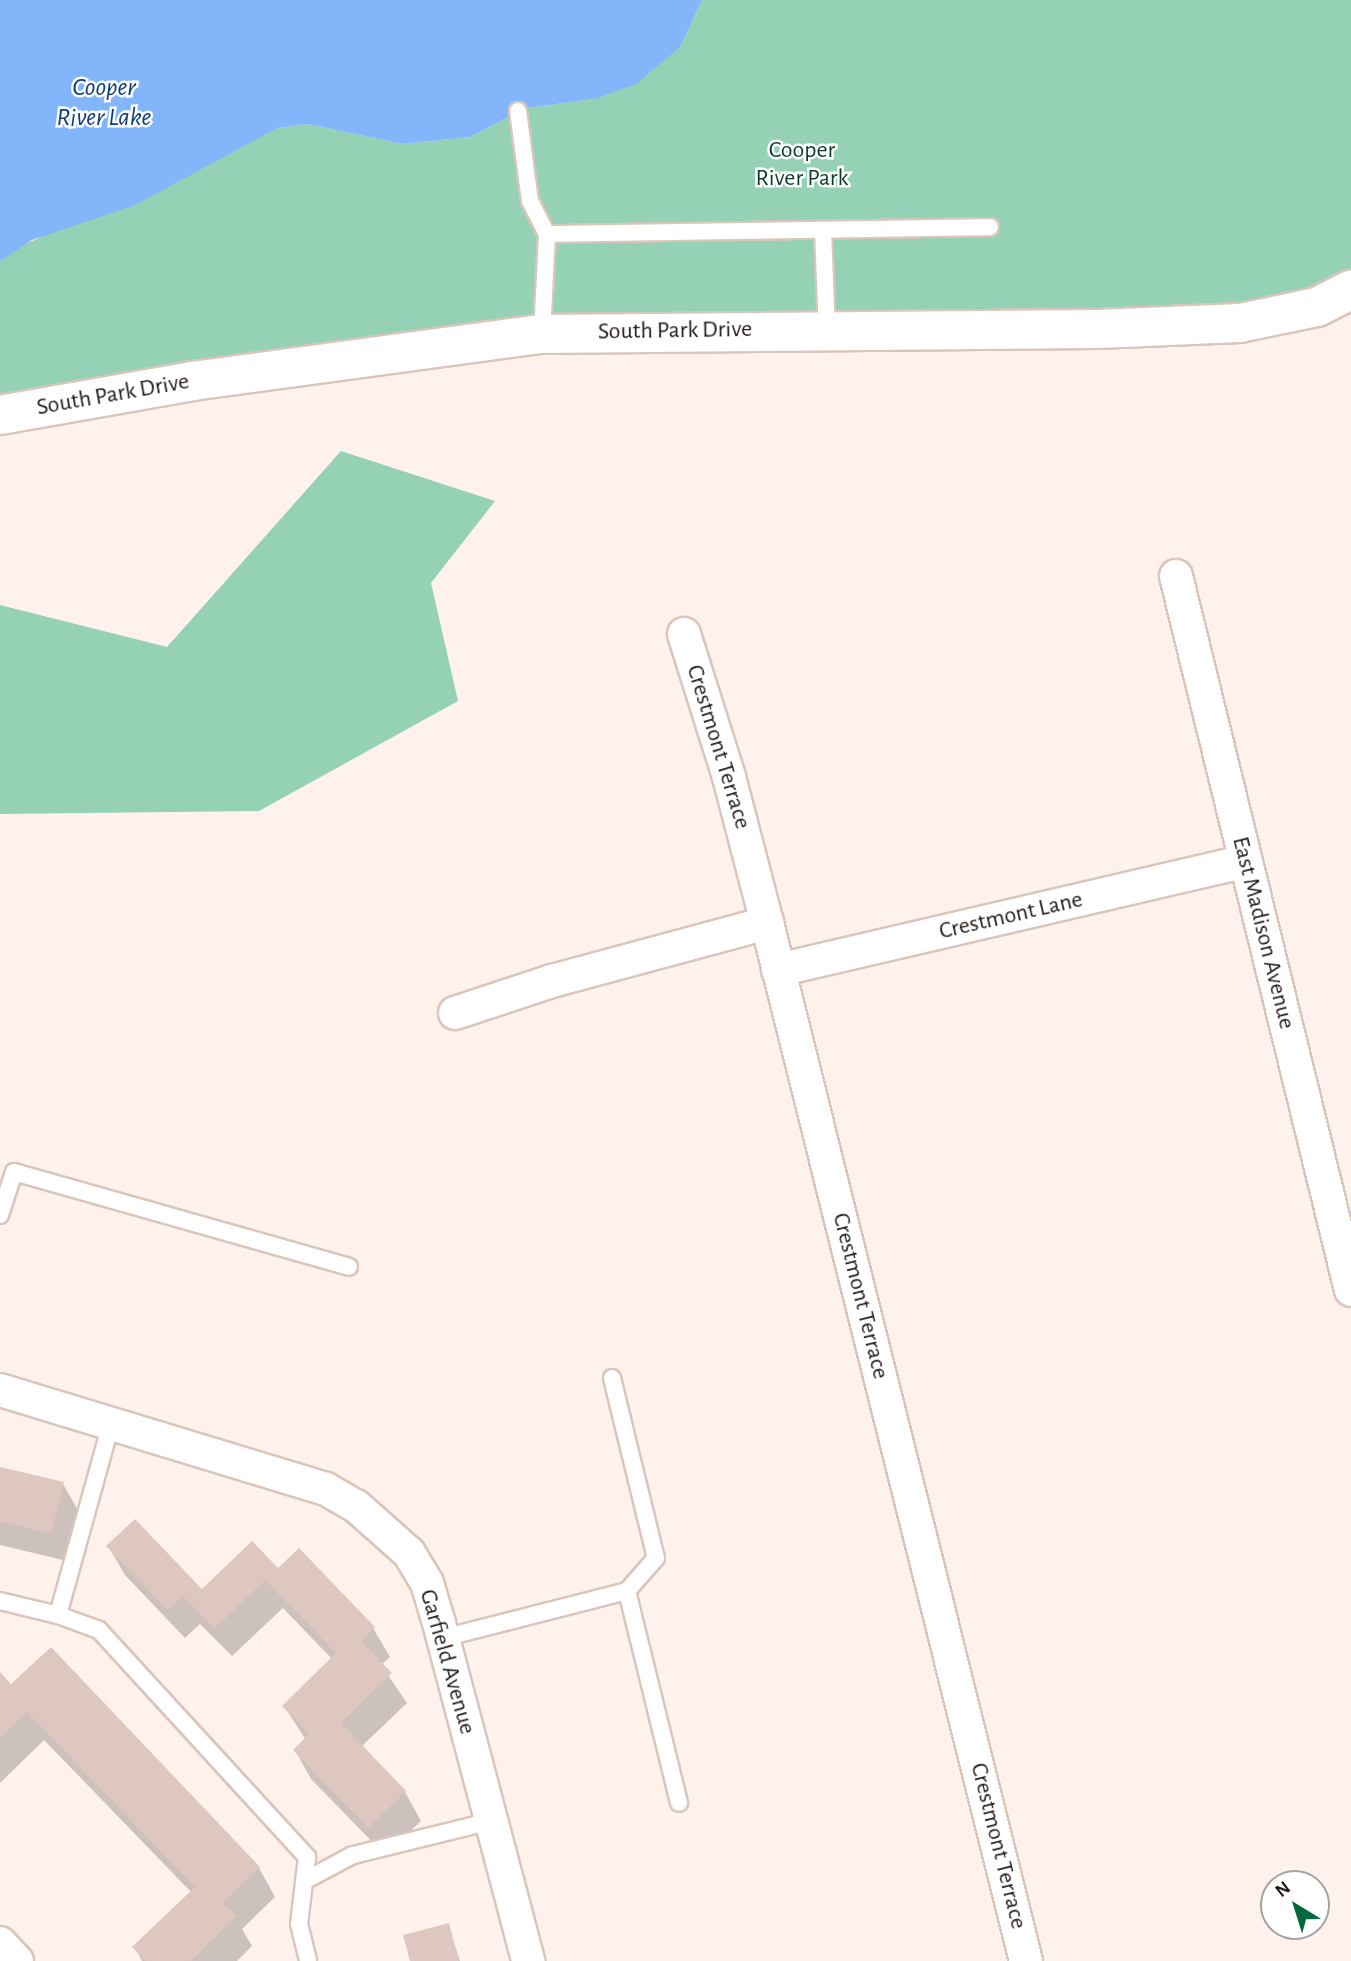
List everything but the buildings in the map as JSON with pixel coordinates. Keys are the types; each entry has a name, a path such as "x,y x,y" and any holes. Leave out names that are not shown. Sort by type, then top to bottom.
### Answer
{"street":[{"name":"South Park Drive","path":"0,415 193,381 542,334 827,329 1098,329 1240,323 1317,307 1351,290"},
{"name":"East Madison Avenue","path":"1176,576 1351,1290"},
{"name":"Crestmont Terrace","path":"684,634 729,777 767,923 1026,1961"},
{"name":"Crestmont Lane","path":"778,970 1245,862"},
{"path":"455,1013 552,981 767,923"},
{"name":"Garfield Avenue","path":"0,1390 326,1489 356,1506 409,1553 427,1583 528,1961"},
{"path":"0,1943 17,1961"}],"lane":[{"path":"518,111 530,201 547,234 542,334"},
{"path":"547,234 989,227"},
{"path":"823,231 827,329"},
{"path":"0,1215 7,1170 349,1267"},
{"path":"443,1639 627,1591 656,1558 612,1378"},
{"path":"58,1615 111,1424"},
{"path":"627,1591 679,1803"},
{"path":"0,1601 58,1615 99,1630 307,1857 299,1924 308,1961"},
{"path":"304,1881 354,1854 491,1821"}],"green space":[{"name":"Cooper River Park","path":"702,0 1351,0 1351,290 1317,307 542,334 0,415 0,261 17,248 277,128 308,124 402,144 470,137 526,108 594,99 681,46"},
{"path":"341,451 495,501 431,583 458,701 259,811 0,814 0,605 167,647"}],"water":[{"name":"Cooper River Lake","path":"0,0 702,0 681,46 636,84 594,99 526,108 470,137 402,144 308,124 277,128 135,205 32,240 0,261"}]}
